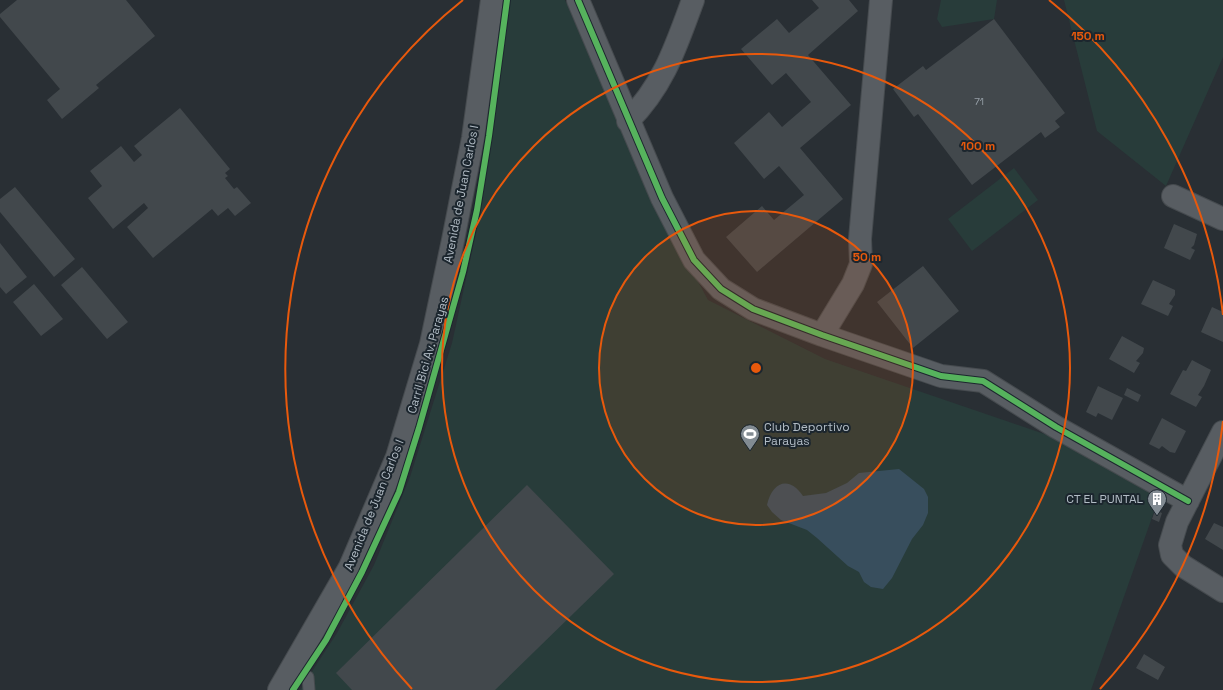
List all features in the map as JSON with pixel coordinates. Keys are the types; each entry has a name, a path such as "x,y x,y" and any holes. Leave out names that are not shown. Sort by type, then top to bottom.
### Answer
{"street":[{"name":"Avenida de Juan Carlos I","path":"279,690 350,567 397,457 430,344 453,240 473,138 492,0"},
{"path":"578,0 628,121 675,223 688,245 694,260 721,289 754,309 822,335 941,376 983,381 1056,427 1188,501"},
{"path":"628,121 645,104 663,74 694,0"},
{"path":"822,335 853,284 861,264 860,239 881,0"},
{"path":"1173,196 1223,219"},
{"path":"1223,432 1177,522 1170,545 1172,555 1183,566 1223,591"}],"lane":[{"path":"308,677 309,690"}],"green space":[{"name":"Club Deportivo Parayas","path":"509,0 565,0 646,185 708,300 825,359 1056,438 1161,492 1091,690 300,690 337,633 374,565 410,477 452,343 480,215"},
{"path":"941,0 997,0 994,19 942,27 937,19"},
{"path":"1064,0 1223,0 1223,57 1166,186 1097,131"},
{"path":"1014,168 1038,200 972,251 948,219"}],"water":[{"path":"899,469 924,489 928,497 928,513 923,525 912,539 892,578 883,589 871,587 864,582 859,572 848,566 807,530 781,520 767,505 769,497 773,491 782,484 792,485 798,489 803,496 826,493 847,483 859,473"}],"building":[{"path":"17,0 126,0 155,36 96,85 99,88 62,119 47,100 60,89 0,17 0,14"},
{"path":"812,0 849,0 858,11 808,55 851,105 800,148 843,199 757,272 726,237 762,206 774,220 804,195 779,166 764,179 734,143 769,112 782,127 811,102 786,73 772,85 741,49 777,19 789,33 819,8"},
{"path":"994,19 1065,113 1055,121 1060,127 1045,138 1041,132 972,185 918,114 914,117 893,89 923,66 926,70"},
{"path":"180,108 230,169 225,173 228,176 225,178 234,189 237,187 251,203 235,216 228,208 218,216 212,209 153,258 127,227 148,208 144,203 113,229 88,198 102,186 90,171 121,146 134,162 142,155 134,146"},
{"path":"15,187 75,259 54,277 0,212 0,199"},
{"path":"1174,224 1197,234 1194,245 1191,248 1195,250 1190,260 1164,248"},
{"path":"0,243 27,277 6,294 0,287"},
{"path":"923,266 959,311 913,348 877,302"},
{"path":"82,267 128,322 107,339 61,285"},
{"path":"1153,280 1175,290 1175,295 1169,304 1173,306 1168,316 1141,304"},
{"path":"34,284 63,319 41,336 13,302"},
{"path":"1212,307 1223,312 1223,342 1201,332"},
{"path":"1122,336 1144,348 1143,353 1136,361 1140,363 1134,373 1109,359"},
{"path":"1192,360 1211,370 1198,395 1202,397 1196,407 1170,394 1183,370 1186,371"},
{"path":"1098,386 1123,398 1112,420 1098,413 1096,417 1086,412"},
{"path":"1127,388 1141,395 1138,402 1124,395"},
{"path":"1162,418 1186,431 1175,453 1170,452 1162,446 1159,449 1149,444"},
{"path":"527,485 614,574 495,690 352,690 336,673"},
{"name":"CT EL PUNTAL","path":"1155,510 1162,513 1159,522 1152,519"},
{"path":"1214,523 1223,527 1223,550 1205,539"},
{"path":"1144,654 1165,667 1158,680 1136,668"}],"cycle path":[{"name":"Carril Bici Av. Parayas","path":"293,690 326,640 362,572 399,492 419,428 463,272 477,210 489,136 507,0"},
{"path":"578,0 662,198 694,260 721,289 753,309 822,335 941,376 983,381 1056,427 1188,501"}],"place":[{"name":"Club Deportivo Parayas","path":"750,451"},
{"name":"CT EL PUNTAL","path":"1157,516"}]}
